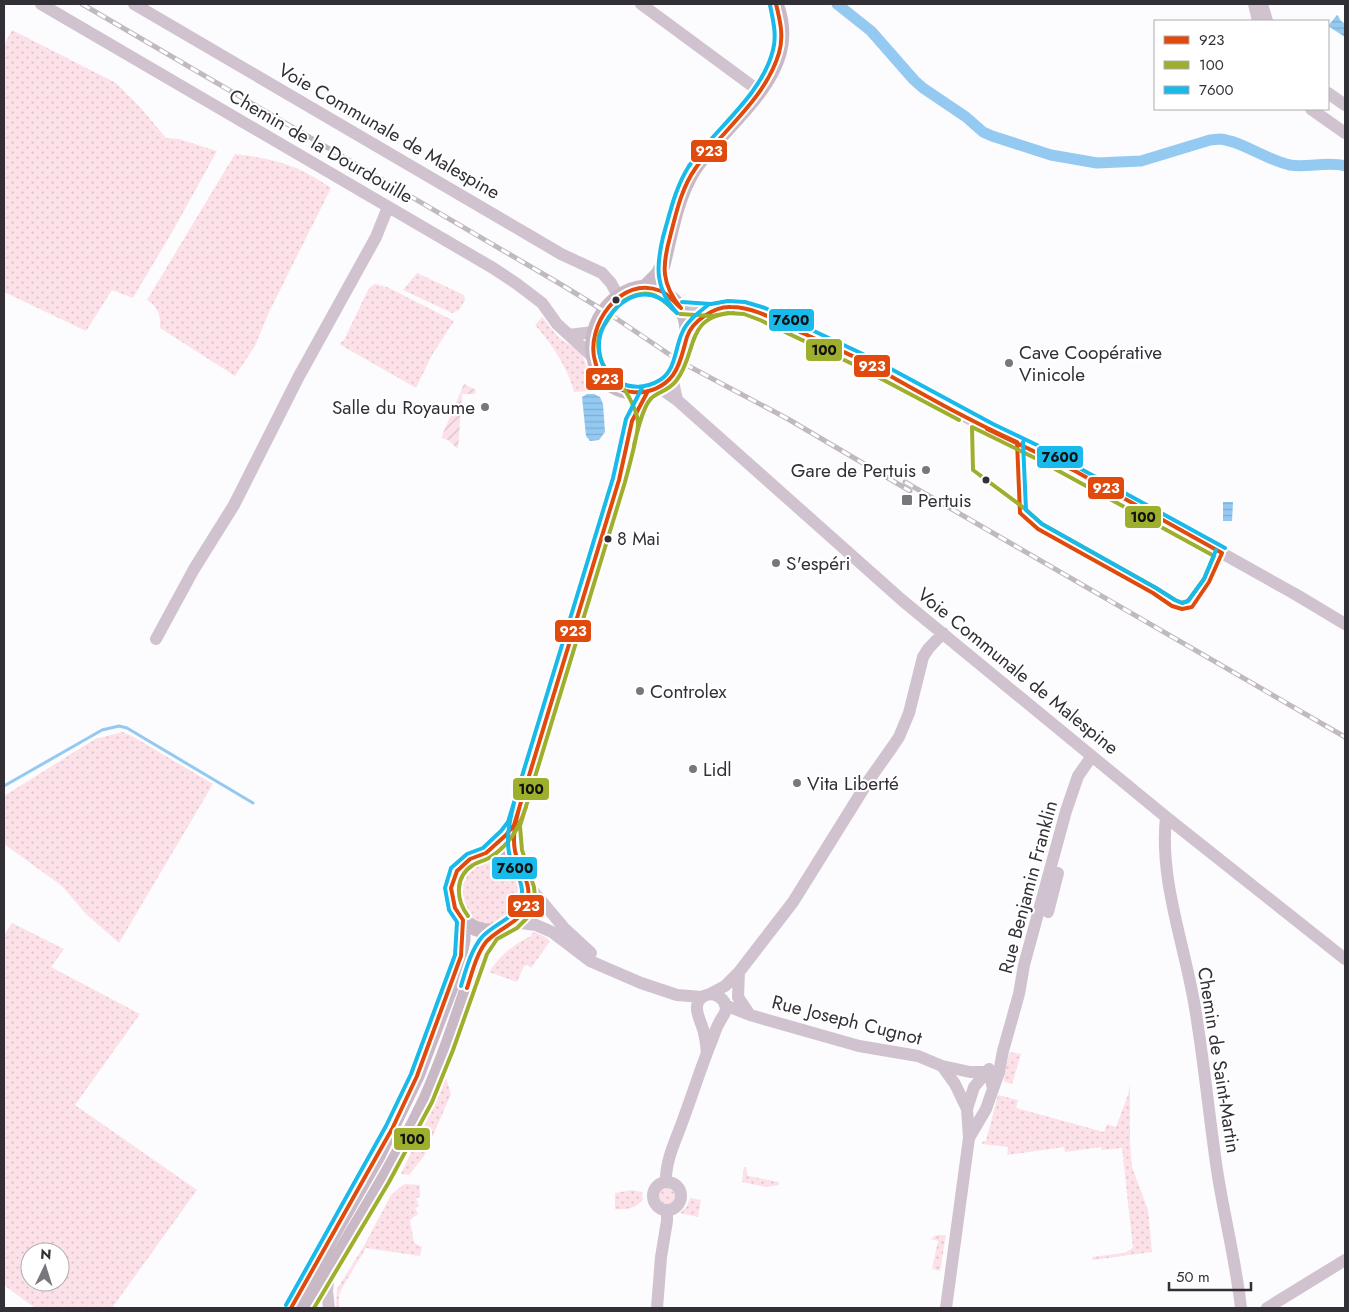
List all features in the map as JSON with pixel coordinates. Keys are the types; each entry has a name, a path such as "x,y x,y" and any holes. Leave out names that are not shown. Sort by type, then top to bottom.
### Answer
{"main road":[{"path":"645,287 658,274 663,265 677,212 689,178 759,91 774,68 780,50 782,25 776,4"},
{"path":"308,1308 402,1148 426,1099 448,1046 482,948 499,930 522,915 526,905 529,895 528,885 520,868 515,850 514,825 619,480 632,421 654,389 672,377 684,350 687,336 686,320 677,304 663,265"},
{"path":"632,421 616,389 600,374 593,357 594,332 608,307 618,296 630,290 645,287 659,291 677,304"},
{"path":"616,389 626,392 654,389"},
{"path":"499,930 486,930 474,927 464,920 455,908 452,898 453,879 463,864 486,853 514,825"},
{"path":"486,853 505,856 520,868"},
{"path":"290,1308 378,1156 417,1076 456,974 463,940 464,920"}],"street":[{"name":"Chemin de la Dourdouille","path":"42,4 517,284 542,304 557,324 593,357"},
{"name":"Voie Communale de Malespine","path":"134,4 561,254 602,273 611,282 618,296"},
{"path":"641,4 759,91"},
{"path":"1254,4 1258,20"},
{"path":"1262,4 1267,20"},
{"path":"1329,94 1345,105"},
{"path":"1312,110 1345,133"},
{"path":"156,639 194,570 234,505 298,378 376,237 388,207"},
{"path":"677,304 712,310"},
{"path":"687,336 694,326 712,310 720,307 745,308 762,314 864,362 990,430 1075,471 1282,586 1345,624"},
{"path":"569,335 594,332"},
{"path":"672,377 677,400"},
{"name":"Voie Communale de Malespine","path":"654,389 677,400 882,582 1166,817 1345,959"},
{"path":"707,1052 698,1014 699,1000 725,986 739,972 793,902 869,780 899,737 911,706 923,657 943,633"},
{"name":"Rue Benjamin Franklin","path":"969,1138 986,1109 991,1095 1066,811 1075,790 1078,776 1092,756"},
{"name":"Chemin de Saint-Martin","path":"1166,817 1164,839 1166,863 1178,931 1195,1006 1217,1169 1241,1308"},
{"path":"528,885 565,929 606,967"},
{"path":"514,922 536,925 552,932 590,961 641,983 677,995 717,995 722,999 724,1011 716,1023 708,1023 677,995"},
{"path":"666,1182 667,1167 707,1052 739,972"},
{"path":"739,972 738,996 746,1014"},
{"name":"Rue Joseph Cugnot","path":"724,1011 746,1014 859,1046 918,1056 942,1066 970,1072 985,1072"},
{"path":"946,1308 969,1138 968,1109 970,1096 985,1072 1003,1051"},
{"path":"942,1066 955,1084 968,1109"},
{"path":"955,1084 970,1096 979,1100 991,1095 990,1079 985,1072"},
{"path":"666,1182 676,1186 680,1195 677,1205 667,1210 658,1206 653,1198 656,1187 666,1182"},
{"path":"657,1308 667,1210"},
{"path":"1267,1308 1345,1260"},
{"path":"329,1270 327,1291 329,1308"}],"shaded area":[{"path":"12,30 116,83 140,107 166,138 179,139 217,151 133,298 112,290 86,331 4,292 4,45"},
{"path":"235,154 285,164 307,173 331,188 269,312 255,346 235,376 160,328 158,312 147,300"},
{"path":"417,273 464,295 465,300 459,310 452,313 403,290"},
{"path":"375,284 387,287 454,321 432,355 416,388 339,344 344,340 369,288"},
{"path":"542,317 559,338 578,350 590,375 601,390 574,392 568,374 559,357 535,325"},
{"path":"464,384 476,390 475,394 462,394 458,449 448,440 441,438"},
{"path":"123,732 213,784 119,943 86,914 62,886 4,844 4,796 95,739"},
{"path":"490,860 508,866 516,874 522,892 516,910 508,918 490,924 472,918 464,910 458,892 464,874 472,866"},
{"path":"12,923 64,949 51,967 140,1014 75,1105 197,1190 112,1308 35,1308 4,1285 4,935"},
{"path":"535,932 550,941 531,968 527,965 524,966 517,982 489,972 507,951"},
{"path":"1010,1052 1021,1054 1012,1084 1005,1082 1003,1077"},
{"path":"446,1078 451,1094 424,1156 409,1175 401,1174"},
{"path":"1130,1084 1132,1167 1148,1210 1152,1252 1093,1260 1092,1257 1124,1253 1133,1248 1122,1148 1102,1150 1101,1147 1065,1152 1064,1147 1007,1155 1008,1147 982,1144 983,1141 986,1141 998,1095 1018,1100 1016,1108 1104,1132 1107,1124 1116,1127 1128,1095"},
{"path":"744,1167 746,1167 748,1176 779,1182 779,1185 766,1187 742,1182"},
{"path":"405,1184 420,1185 420,1197 416,1198 419,1206 415,1208 418,1214 410,1220 414,1243 422,1247 420,1256 366,1248 342,1288 339,1295 339,1308 336,1308 337,1289 364,1246 391,1195"},
{"path":"667,1188 673,1190 675,1196 673,1202 667,1204 661,1202 659,1196 661,1190"},
{"path":"632,1190 642,1192 643,1200 630,1208 615,1209 615,1193"},
{"path":"690,1198 701,1200 698,1217 680,1213 687,1206"},
{"path":"936,1235 946,1235 940,1271 932,1269 938,1241 931,1239"}],"water":[{"path":"1337,15 1345,24 1345,37 1329,27"},
{"path":"587,394 594,394 600,397 603,404 605,432 599,440 590,441 586,436 582,397"},
{"path":"1223,502 1233,502 1232,521 1223,521"}],"waterway":[{"path":"837,4 871,31 923,88 966,117 983,132 1051,155 1097,163 1141,161 1210,140 1220,139 1237,143 1281,163 1290,165 1331,164 1345,166"},
{"path":"4,786 102,730 119,726 127,728 253,803"}],"railway":[{"path":"82,4 562,285 679,361 788,419 910,491"},
{"path":"905,482 1345,737"}],"transit line":[{"name":"923","path":"681,308 670,291 665,274 667,247 679,202 695,169 753,100 772,70 779,53 781,40 776,4"},
{"name":"7600","path":"676,312 664,294 658,268 663,237 673,201 689,166 748,97 759,82 767,66 775,39 770,5"},
{"name":"923","path":"681,308 664,292 646,288 632,290 620,296 609,306 595,333 593,347 598,372 614,387 624,391 645,392 656,389 665,383 676,371 687,337 699,320 718,309 725,307 741,308 769,317 859,359 960,414 1017,442"},
{"name":"100","path":"314,1308 389,1182 432,1102 453,1050 487,954 497,939 517,928 527,918 533,908 534,887 522,850 520,826 625,482 638,427 636,413 629,397 620,384 609,374 602,361 598,345 599,335 618,305 635,295 652,294 677,313"},
{"name":"7600","path":"677,313 662,299 648,295 637,296 617,307 603,326 599,348 605,369 611,377 629,386 639,387 660,380 672,365 684,329 708,305"},
{"name":"7600","path":"682,302 711,304 728,301 745,302 765,308 867,356 993,424 1041,447 1225,548"},
{"name":"100","path":"680,314 712,316 728,313 744,314 760,320 861,368 959,420"},
{"name":"100","path":"634,445 641,419 650,399 674,384 683,370 699,328 718,315 734,313"},
{"name":"7600","path":"286,1305 386,1126 411,1074 455,955 457,922 449,910 445,888 451,868 467,854 483,848 508,822 613,478 626,419 642,388"},
{"name":"923","path":"291,1308 392,1129 417,1076 461,956 463,920 455,908 451,888 457,871 470,859 486,853 514,825 619,480 632,421 648,391"},
{"name":"100","path":"972,427 1035,458 1214,556 1204,579 1188,601 1182,603 1175,600 1042,524 1024,508 973,470 972,427"},
{"name":"923","path":"987,429 1075,471 1222,553"},
{"name":"923","path":"1017,442 1020,513 1038,529 1153,593 1172,606 1182,609 1192,607 1209,582 1222,553"},
{"name":"7600","path":"1023,442 1026,510 1042,524 1175,600 1182,603 1188,601 1204,579 1216,550"},
{"name":"7600","path":"461,986 469,960 478,942 487,932 515,912 521,901 522,889 508,847 509,828 514,803"},
{"name":"923","path":"467,988 477,958 486,942 515,920 524,910 527,903 527,883 514,845 515,828 520,805"},
{"name":"100","path":"468,916 459,896 460,882 463,876 473,865 491,857 507,843 517,829 526,807"}],"place":[{"name":"Cave Coopérative Vinicole","path":"1009,363"},
{"name":"Salle du Royaume","path":"485,407"},
{"name":"Gare de Pertuis","path":"926,470"},
{"name":"Pertuis","path":"907,500"},
{"name":"8 Mai","path":"608,539"},
{"name":"S'espéri","path":"776,563"},
{"name":"Controlex","path":"640,691"},
{"name":"Lidl","path":"693,769"},
{"name":"Vita Liberté","path":"797,783"}]}
